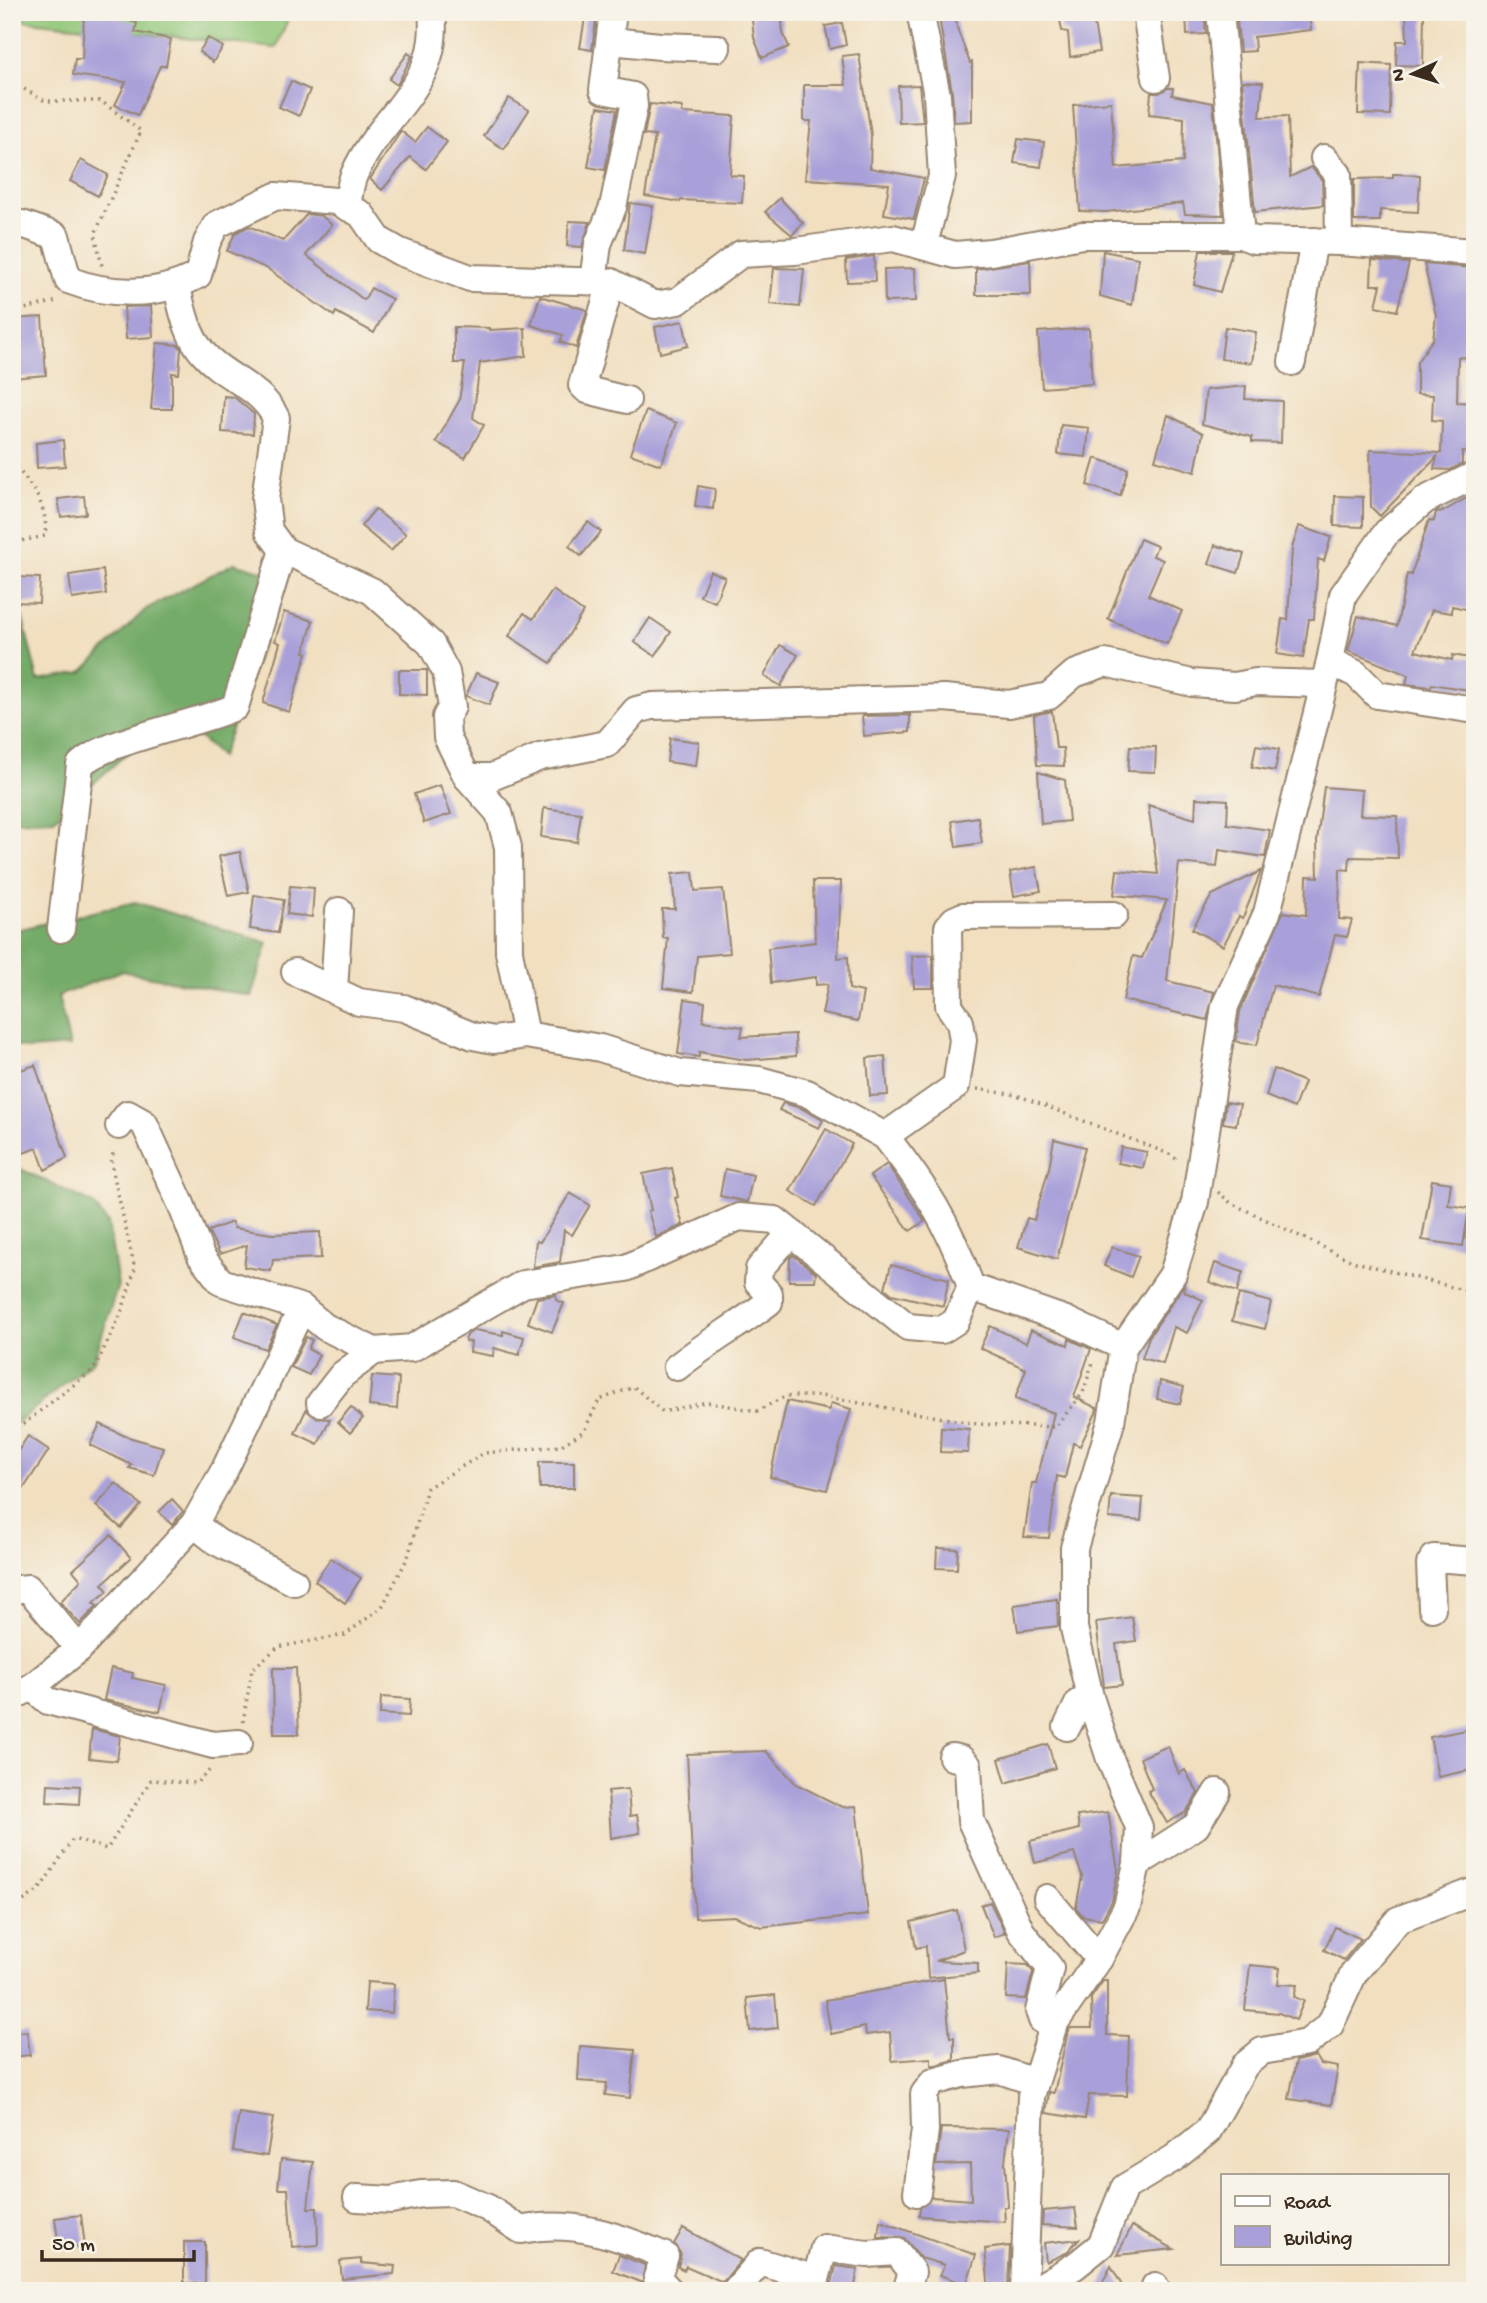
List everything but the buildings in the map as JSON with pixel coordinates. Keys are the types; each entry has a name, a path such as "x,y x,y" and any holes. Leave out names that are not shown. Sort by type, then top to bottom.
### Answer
{"street":[{"path":"347,207 354,175 380,132 419,83 434,38 432,12"},
{"path":"613,12 603,90 633,96 634,106 613,207 598,244 602,282 582,385 587,390 627,400"},
{"path":"920,12 937,94 942,176 923,244"},
{"path":"1146,12 1156,78"},
{"path":"1220,12 1241,235"},
{"path":"611,41 717,48"},
{"path":"1292,362 1327,242 1338,174 1324,158"},
{"path":"12,225 22,224 56,236 68,280 96,291 114,293 177,286 198,275 206,242 216,225 276,196 301,196 336,201 361,214 379,240 400,252 470,278 602,282 655,304 678,301 741,254 795,251 893,238 923,244 955,255 991,252 1082,235 1241,235 1254,240 1475,252"},
{"path":"177,286 184,319 203,353 254,391 276,418 265,499 269,531 283,550 372,591 430,643 446,672 452,706 446,717 447,737 467,777 499,813 508,847 509,952 526,1035"},
{"path":"1024,2291 1031,2096 1054,2024 1098,1959 1127,1907 1137,1864 1139,1827 1110,1759 1090,1697 1074,1628 1074,1548 1111,1422 1112,1342 1173,1274 1195,1202 1225,1006 1267,913 1327,672 1343,594 1387,531 1425,500 1475,475"},
{"path":"61,929 80,765 96,751 210,718 235,706 283,550"},
{"path":"467,777 492,777 541,757 607,744 636,710 652,706 944,698 1009,704 1049,696 1074,674 1105,663 1192,683 1235,686 1327,672 1356,674 1377,695 1475,710"},
{"path":"334,990 339,911"},
{"path":"885,1136 956,1086 962,1040 960,1022 949,1006 948,927 954,920 963,916 1114,915"},
{"path":"118,1126 128,1114 144,1123 181,1204 201,1256 221,1282 302,1308 325,1327 374,1351 412,1348 523,1284 625,1268 739,1217 775,1220 908,1327 942,1330 956,1321 971,1287 955,1241 930,1194 885,1136 807,1093 759,1080 680,1073 600,1048 526,1035 494,1040 473,1036 404,1008 359,1002 295,972"},
{"path":"677,1367 720,1334 744,1322 769,1302 769,1294 758,1282 759,1269 791,1233"},
{"path":"971,1287 1066,1320 1112,1342"},
{"path":"22,1692 79,1649 194,1524 225,1469 302,1308"},
{"path":"320,1403 342,1376 374,1351"},
{"path":"194,1524 217,1542 294,1583"},
{"path":"1432,1608 1430,1564 1434,1558 1475,1562"},
{"path":"12,1590 28,1588 79,1649"},
{"path":"22,1692 213,1745 239,1743"},
{"path":"1067,1727 1079,1702 1090,1697"},
{"path":"952,1757 961,1759 968,1766 971,1821 1021,1931 1050,1968 1039,2011 1042,2020 1054,2024"},
{"path":"1137,1864 1196,1826 1217,1791"},
{"path":"1033,2291 1075,2266 1101,2245 1124,2188 1174,2158 1208,2131 1245,2065 1262,2051 1307,2043 1330,2025 1354,1973 1398,1920 1475,1891"},
{"path":"1047,1898 1098,1959"},
{"path":"917,2193 925,2130 924,2094 933,2082 962,2074 999,2070 1035,2082"},
{"path":"357,2198 391,2200 421,2194 453,2193 488,2207 522,2230 549,2224 627,2239 665,2256 657,2277 670,2291"},
{"path":"734,2291 760,2262 814,2285 824,2248 867,2254 885,2250 897,2252 912,2272 906,2291"}],"path":[{"path":"12,82 45,101 101,101 141,131 95,234 103,268 114,293"},
{"path":"12,312 60,300"},
{"path":"12,462 41,500 47,522 45,536 12,543"},
{"path":"956,1086 1017,1096 1169,1154 1231,1203 1352,1261 1475,1293"},
{"path":"12,1433 94,1369 121,1314 135,1269 111,1163 118,1126"},
{"path":"12,1909 39,1890 74,1839 107,1849 151,1780 196,1783 239,1743 252,1669 278,1647 345,1636 382,1608 408,1557 427,1488 484,1453 561,1446 584,1432 599,1399 634,1387 663,1412 706,1402 757,1411 786,1396 821,1396 977,1424 1055,1427 1083,1393 1112,1342"}],"green space":[{"path":"12,12 291,12 276,48 12,19"},
{"path":"234,563 286,578 221,757 188,727 137,744 54,819 12,821 12,611 22,616 38,680 82,672 146,609"},
{"path":"135,902 268,943 251,996 121,971 58,996 70,1046 29,1049 12,1045 12,931"},
{"path":"12,1165 92,1203 108,1223 118,1285 94,1360 12,1427"}]}
